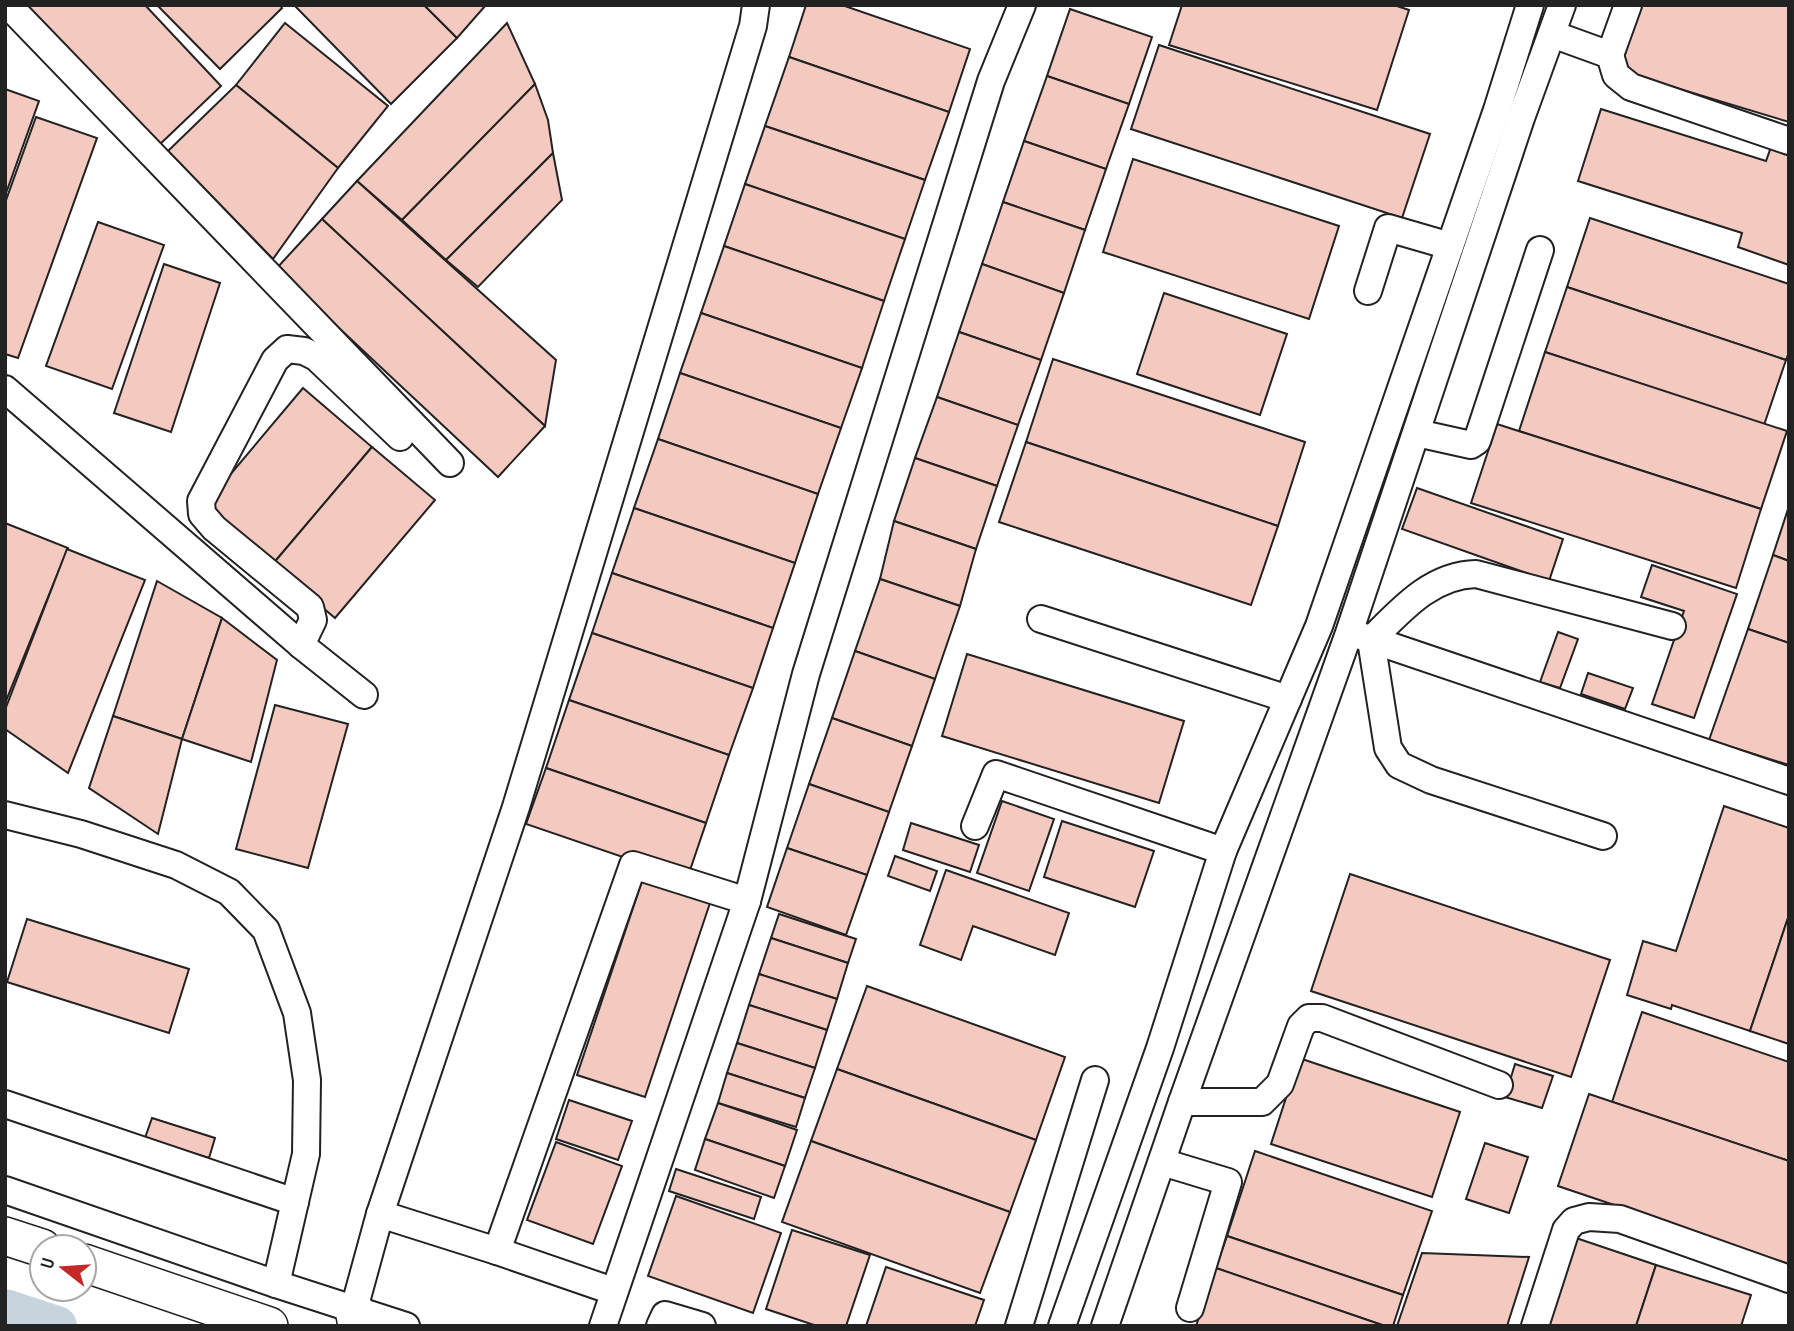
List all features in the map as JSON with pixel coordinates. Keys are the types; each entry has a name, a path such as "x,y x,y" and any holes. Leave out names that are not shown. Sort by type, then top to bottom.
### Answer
{"highway":[{"path":"5,1236 28,1243"},
{"path":"98,1267 269,1326"}],"lane":[{"path":"8,5 450,463"},
{"path":"356,1317 380,1214 516,807 753,26 756,5"},
{"path":"603,1326 747,901 806,674 990,81 1022,5"},
{"path":"1105,1326 1182,1102 1360,636 1509,113 1530,5"},
{"path":"1062,1326 1160,1048 1223,850 1319,626 1450,246 1509,113 1552,34 1562,5"},
{"path":"1628,5 1611,55 1616,75 1622,82 1789,141"},
{"path":"1552,34 1611,55"},
{"path":"1368,291 1388,228 1450,246"},
{"path":"1417,433 1471,445 1477,441 1540,250"},
{"path":"301,645 313,620 310,607 214,527 202,514 201,500 275,360 287,349 304,351 316,357 400,437"},
{"path":"5,388 301,645 364,695"},
{"path":"1360,636 1413,598 1437,583 1459,574 1476,574 1672,626"},
{"path":"1041,619 1288,699"},
{"path":"1319,626 1360,636 1789,781"},
{"path":"1360,636 1388,748 1399,765 1431,779 1603,836"},
{"path":"975,826 996,774 1223,850"},
{"path":"5,815 81,834 176,865 229,892 266,930 297,1013 307,1080 306,1154 276,1284"},
{"path":"497,1251 633,865 747,901"},
{"path":"1182,1102 1262,1102 1280,1084 1301,1026 1309,1018 1322,1018 1499,1085"},
{"path":"1020,1326 1095,1080"},
{"path":"5,1104 295,1202"},
{"path":"1163,1162 1228,1182 1190,1308"},
{"path":"5,1190 276,1284 356,1317 406,1326"},
{"path":"380,1214 613,1291"},
{"path":"1535,1326 1566,1230 1574,1221 1589,1217 1620,1219 1789,1279"},
{"path":"1044,1247 1085,1259"},
{"path":"660,1326 665,1315 702,1326"}],"building":[{"path":"22,5 145,5 221,86 157,147"},
{"path":"157,5 280,5 282,8 220,69"},
{"path":"294,5 424,5 457,38 391,104"},
{"path":"424,5 486,5 457,38"},
{"path":"806,5 842,5 970,49 949,112 789,57"},
{"path":"1182,5 1394,5 1409,10 1377,110 1169,45"},
{"path":"1640,5 1789,5 1789,122 1620,71"},
{"path":"1070,9 1152,37 1129,104 1047,76"},
{"path":"285,23 388,106 338,168 236,85"},
{"path":"507,23 535,84 402,220 357,181"},
{"path":"1159,45 1430,134 1402,218 1131,129"},
{"path":"789,57 949,112 925,180 765,126"},
{"path":"1047,76 1129,104 1106,169 1024,141"},
{"path":"535,84 548,120 553,153 446,260 402,220"},
{"path":"236,85 338,168 273,259 168,151"},
{"path":"5,89 39,101 5,196"},
{"path":"1601,109 1766,161 1771,147 1789,153 1789,265 1738,247 1742,233 1578,181"},
{"path":"36,117 97,138 18,358 5,354 5,203"},
{"path":"765,126 925,180 905,239 745,184"},
{"path":"1024,141 1106,169 1085,230 1003,202"},
{"path":"553,153 562,200 478,287 446,260"},
{"path":"1133,159 1339,226 1309,319 1103,252"},
{"path":"357,181 556,360 545,426 322,219"},
{"path":"745,184 905,239 884,301 724,246"},
{"path":"1003,202 1085,230 1064,293 982,264"},
{"path":"1590,218 1789,284 1789,352 1786,360 1567,287"},
{"path":"322,219 545,426 498,477 276,269"},
{"path":"98,222 164,245 112,389 46,366"},
{"path":"724,246 884,301 862,368 701,313"},
{"path":"164,264 220,283 171,432 114,413"},
{"path":"982,264 1064,293 1041,360 959,332"},
{"path":"1567,287 1786,360 1764,425 1545,352"},
{"path":"1164,293 1287,334 1260,415 1137,374"},
{"path":"701,313 862,368 841,428 680,373"},
{"path":"959,332 1041,360 1018,425 937,397"},
{"path":"1545,352 1787,431 1761,509 1519,431"},
{"path":"1053,359 1305,442 1278,526 1026,442"},
{"path":"680,373 841,428 818,494 658,439"},
{"path":"303,388 372,447 272,565 203,507"},
{"path":"937,397 1018,425 997,486 915,458"},
{"path":"1497,424 1761,509 1736,588 1471,503"},
{"path":"658,439 818,494 795,563 634,508"},
{"path":"1026,442 1278,526 1251,605 999,522"},
{"path":"372,447 435,500 335,618 272,565"},
{"path":"915,458 997,486 976,549 894,521"},
{"path":"1417,488 1563,539 1549,581 1402,529"},
{"path":"1789,506 1789,561 1773,555"},
{"path":"634,508 795,563 773,628 612,573"},
{"path":"894,521 976,549 960,606 880,579"},
{"path":"5,523 68,548 6,701 5,700"},
{"path":"67,549 145,580 68,773 5,729 5,710"},
{"path":"1773,555 1789,561 1789,643 1748,629"},
{"path":"1652,565 1737,594 1694,718 1652,704 1684,611 1641,597"},
{"path":"612,573 773,628 753,688 592,633"},
{"path":"880,579 960,606 935,679 855,651"},
{"path":"157,581 222,618 182,739 113,716"},
{"path":"222,618 277,660 251,762 182,739"},
{"path":"1748,629 1789,643 1789,765 1709,740"},
{"path":"1558,632 1578,639 1560,688 1540,682"},
{"path":"592,633 753,688 729,755 569,700"},
{"path":"855,651 935,679 912,746 832,718"},
{"path":"967,654 1184,721 1159,803 942,736"},
{"path":"1588,673 1633,688 1625,709 1581,694"},
{"path":"569,700 729,755 706,823 546,768"},
{"path":"275,705 348,724 308,868 236,849"},
{"path":"113,716 182,739 158,834 89,788"},
{"path":"832,718 912,746 889,812 809,784"},
{"path":"546,768 706,823 687,879 526,824"},
{"path":"809,784 889,812 867,875 787,848"},
{"path":"1002,801 1054,819 1029,891 977,873"},
{"path":"1724,806 1789,828 1789,915 1750,1031 1672,1005 1671,1009 1627,995 1643,941 1676,951"},
{"path":"1062,821 1154,851 1135,907 1044,877"},
{"path":"911,823 979,845 970,872 903,850"},
{"path":"787,848 867,875 846,935 767,907"},
{"path":"895,856 937,871 930,891 888,876"},
{"path":"946,870 1069,913 1055,955 973,926 961,960 920,945"},
{"path":"1350,874 1610,960 1571,1077 1311,991"},
{"path":"642,881 710,903 645,1097 577,1075"},
{"path":"779,914 856,939 848,963 771,938"},
{"path":"1789,915 1789,1044 1750,1031"},
{"path":"27,919 189,969 169,1033 7,982"},
{"path":"771,938 848,963 837,999 759,974"},
{"path":"759,974 837,999 827,1030 749,1005"},
{"path":"867,986 1065,1057 1036,1140 837,1069"},
{"path":"749,1005 827,1030 815,1068 737,1043"},
{"path":"1642,1012 1789,1062 1789,1161 1612,1102"},
{"path":"737,1043 815,1068 805,1098 727,1073"},
{"path":"1299,1058 1460,1112 1432,1197 1271,1144"},
{"path":"1515,1064 1553,1076 1542,1108 1505,1097"},
{"path":"837,1069 1036,1140 1010,1212 811,1141"},
{"path":"727,1073 805,1098 796,1127 718,1103"},
{"path":"1589,1094 1789,1161 1789,1264 1558,1186"},
{"path":"569,1100 632,1121 618,1160 556,1139"},
{"path":"718,1103 797,1130 785,1166 705,1139"},
{"path":"152,1118 215,1138 209,1158 145,1138"},
{"path":"705,1139 785,1166 774,1198 695,1170"},
{"path":"811,1141 1010,1212 980,1293 782,1222"},
{"path":"556,1142 622,1166 593,1244 527,1220"},
{"path":"1485,1143 1528,1157 1509,1213 1466,1199"},
{"path":"1255,1151 1432,1211 1403,1295 1227,1236"},
{"path":"676,1169 761,1197 754,1219 669,1191"},
{"path":"676,1196 781,1233 753,1313 648,1276"},
{"path":"792,1230 870,1255 846,1326 817,1326 766,1309"},
{"path":"1227,1236 1403,1295 1393,1326 1385,1326 1216,1268"},
{"path":"1576,1238 1656,1265 1636,1326 1547,1326"},
{"path":"1422,1253 1529,1257 1507,1326 1397,1326"},
{"path":"1656,1265 1751,1295 1741,1326 1636,1326"},
{"path":"886,1267 984,1300 975,1326 866,1326"},
{"path":"1216,1268 1385,1326 1196,1326"}],"waterway":[{"path":"5,1309 57,1326"}]}
